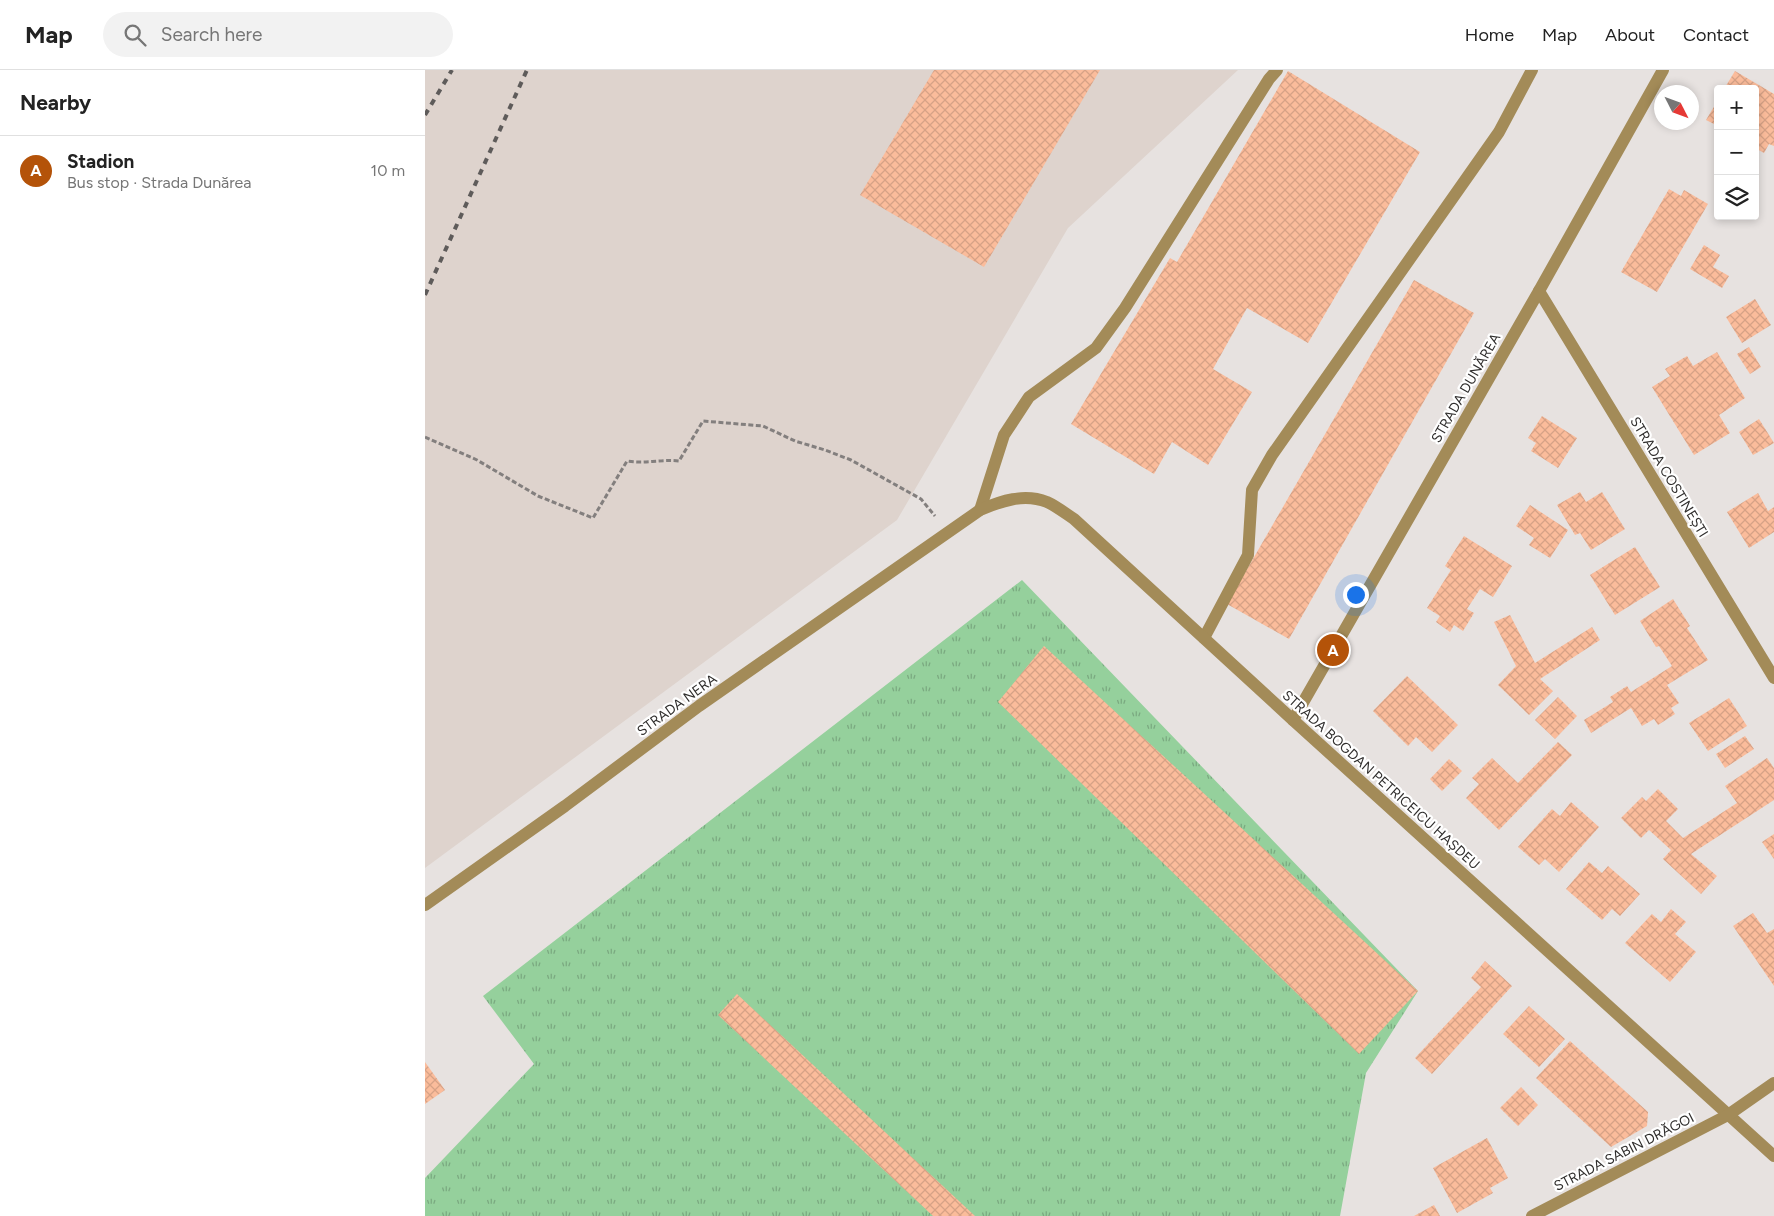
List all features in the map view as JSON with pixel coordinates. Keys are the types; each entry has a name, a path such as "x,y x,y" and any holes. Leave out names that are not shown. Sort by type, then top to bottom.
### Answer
{"street":[{"path":"980,510 1004,435 1029,396 1096,348 1125,308 1269,79 1277,70"},
{"path":"1204,638 1248,555 1252,490 1272,455 1499,132 1532,70"},
{"name":"STRADA DUNĂREA","path":"1293,720 1539,291 1663,70"},
{"name":"STRADA COSTINEȘTI","path":"1539,291 1774,678"},
{"name":"STRADA BOGDAN PETRICEICU HAȘDEU","path":"948,532 980,510 1000,502 1021,497 1047,502 1074,518 1293,720 1774,1156"},
{"name":"STRADA NERA","path":"425,905 565,806 707,700 948,532"},
{"name":"STRADA SABIN DRĂGOI","path":"1533,1216 1728,1115 1774,1084"}],"path":[{"path":"425,437 477,460 538,496 593,518 627,461 642,463 667,460 679,461 703,422 763,426 795,441 851,460 921,499 948,532"}],"shaded area":[{"path":"425,70 1238,70 1068,228 897,520 425,868"}],"green space":[{"path":"1022,580 1418,991 1366,1073 1340,1216 425,1216 425,1178 534,1064 483,996"}],"building":[{"path":"934,70 1100,70 984,267 860,195"},
{"path":"1288,71 1420,152 1308,343 1247,308 1213,369 1252,392 1208,465 1172,442 1154,474 1071,424 1170,258 1177,262"},
{"path":"1735,71 1759,85 1726,85"},
{"path":"1759,85 1774,94 1774,146 1769,144 1764,153 1759,150"},
{"path":"1714,107 1714,124 1706,120"},
{"path":"1669,189 1681,196 1684,190 1708,204 1657,292 1621,272"},
{"path":"1704,245 1720,255 1713,267 1729,276 1722,288 1690,269"},
{"path":"1414,280 1474,313 1289,639 1227,604"},
{"path":"1755,299 1771,325 1742,343 1726,317"},
{"path":"1749,347 1761,367 1750,374 1737,354"},
{"path":"1717,352 1745,398 1719,415 1730,433 1694,455 1652,387 1670,376 1665,369 1687,356 1693,366"},
{"path":"1542,416 1577,438 1558,468 1531,451 1536,443 1528,438"},
{"path":"1759,419 1774,443 1753,455 1739,432"},
{"path":"1580,492 1586,502 1602,492 1625,529 1591,550 1580,533 1575,535 1557,505"},
{"path":"1758,493 1768,511 1774,507 1774,532 1749,548 1727,512"},
{"path":"1530,505 1568,530 1550,558 1529,545 1534,538 1516,526"},
{"path":"1464,536 1512,566 1493,597 1480,589 1467,609 1474,613 1463,631 1454,625 1450,632 1436,622 1440,616 1427,608 1451,570 1445,566"},
{"path":"1635,547 1660,587 1615,615 1590,575"},
{"path":"1673,599 1690,626 1687,628 1708,660 1667,685 1679,703 1671,708 1675,714 1658,725 1654,719 1642,726 1631,708 1591,733 1584,720 1613,702 1610,697 1627,686 1631,692 1672,666 1659,646 1656,647 1640,621"},
{"path":"1510,615 1535,663 1592,627 1600,640 1540,679 1553,691 1529,715 1498,685 1516,666 1494,622"},
{"path":"1044,646 1418,991 1359,1054 998,702"},
{"path":"1407,676 1458,725 1432,752 1416,737 1408,746 1373,711"},
{"path":"1558,697 1577,716 1555,739 1535,720"},
{"path":"1729,698 1747,726 1708,751 1689,723"},
{"path":"1745,736 1754,749 1725,768 1716,754"},
{"path":"1558,742 1572,755 1499,830 1466,798 1479,784 1472,778 1492,758 1518,783"},
{"path":"1767,758 1774,768 1774,800 1691,854 1717,876 1701,894 1663,859 1671,850 1649,830 1641,838 1621,818 1642,797 1646,801 1658,789 1678,809 1666,821 1683,838 1737,803 1725,786"},
{"path":"1449,759 1462,771 1442,791 1430,779"},
{"path":"1571,802 1599,827 1559,872 1545,859 1539,865 1518,847 1552,809 1560,816"},
{"path":"1774,834 1774,859 1762,842"},
{"path":"1589,862 1602,873 1608,866 1640,894 1620,916 1612,909 1602,920 1566,889"},
{"path":"1671,909 1686,922 1675,934 1696,952 1670,982 1625,943 1652,914 1661,922"},
{"path":"1753,913 1767,933 1774,929 1774,986 1733,926"},
{"path":"1485,961 1512,986 1432,1074 1415,1058 1481,987 1471,978"},
{"path":"737,994 975,1216 933,1216 718,1015"},
{"path":"1529,1006 1565,1039 1539,1067 1503,1034"},
{"path":"1570,1041 1648,1112 1647,1126 1611,1147 1536,1078"},
{"path":"425,1062 445,1090 425,1104"},
{"path":"1521,1087 1538,1105 1518,1126 1500,1108"},
{"path":"1487,1138 1508,1178 1490,1188 1493,1193 1457,1213 1433,1168"},
{"path":"1434,1205 1440,1216 1414,1216"}],"railway":[{"path":"425,115 452,70"},
{"path":"425,295 527,70"}],"place":[{"name":"Stadion","path":"1333,650"}]}
